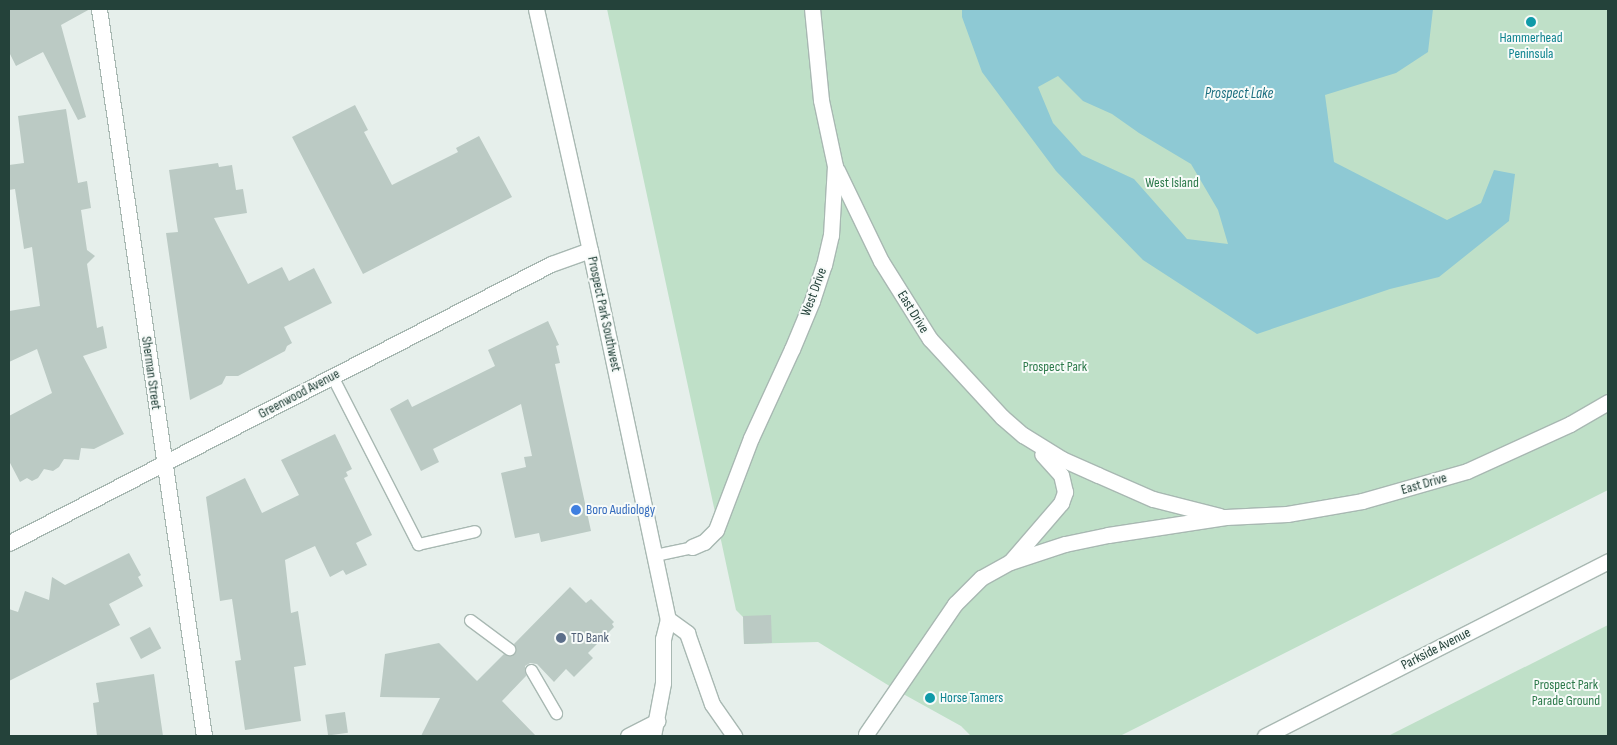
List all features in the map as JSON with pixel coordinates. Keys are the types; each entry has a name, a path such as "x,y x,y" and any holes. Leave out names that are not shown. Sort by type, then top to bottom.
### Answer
{"street":[{"name":"Sherman Street","path":"99,9 204,736"},
{"name":"Prospect Park Southwest","path":"536,9 590,250 668,619 663,639 663,683 655,729"},
{"name":"West Drive","path":"692,547 704,542 716,530 751,438 812,301 824,265 831,235 835,166 821,100 812,9"},
{"name":"East Drive","path":"835,166 881,261 930,339 980,394 1061,475 1065,492 1061,503 1010,562"},
{"name":"Greenwood Avenue","path":"9,543 551,264 590,250"},
{"name":"East Drive","path":"864,735 955,604 981,578 1010,562 1065,544 1108,535 1226,517 1286,514 1343,504 1431,482 1467,471 1570,424 1608,402"},
{"name":"East Drive","path":"1023,435 1062,459 1153,499 1226,517"},
{"name":"Parkside Avenue","path":"1265,736 1608,561"},
{"path":"668,619 687,633 712,704 734,736"},
{"path":"628,736 655,729"}],"lane":[{"path":"332,376 418,544 475,531"},
{"path":"655,555 692,547"},
{"path":"470,620 509,649"},
{"path":"531,670 556,712"}],"green space":[{"name":"Prospect Park","path":"607,9 1608,9 1608,490 1120,736 971,736 961,726 896,690 818,642 744,644 743,617 736,610"},
{"name":"Prospect Park Parade Ground","path":"1608,625 1608,736 1388,736"}],"water":[{"name":"Prospect Lake","path":"962,9 1433,9 1428,52 1396,73 1325,95 1334,162 1447,220 1481,203 1494,170 1515,174 1509,221 1439,277 1390,289 1257,334 1143,260 1056,171 982,72 962,17","holes":["1058,76 1083,101 1112,114 1139,133 1191,164 1218,210 1228,244 1187,239 1134,179 1082,155 1053,123 1038,87"]}],"building":[{"path":"9,9 90,9 61,25 86,117 78,120 43,52 16,66 9,52"},
{"path":"355,105 368,130 364,132 392,185 458,152 456,148 479,136 512,197 363,274 292,137"},
{"path":"66,109 78,183 87,181 91,208 81,210 87,250 95,256 87,264 97,328 103,326 107,348 83,356 124,434 94,449 81,448 79,460 64,459 59,467 53,471 44,469 38,478 32,481 27,478 20,482 9,461 9,416 52,393 37,349 9,362 9,311 40,306 32,247 24,249 15,189 9,190 9,165 24,163 18,116"},
{"path":"218,163 219,167 232,165 236,190 243,189 247,213 214,218 248,284 282,267 289,281 314,268 332,303 284,327 292,343 287,346 285,351 238,376 226,376 222,384 190,400 166,233 178,232 169,170"},
{"path":"548,321 559,345 556,346 560,363 555,364 591,531 541,542 539,533 515,538 501,473 526,467 524,457 532,456 521,404 433,449 439,462 421,471 390,409 408,399 412,407 495,366 488,350"},
{"path":"335,434 352,469 346,472 348,476 344,478 372,535 356,543 367,565 346,575 343,570 330,577 315,546 285,560 291,613 298,611 306,665 294,667 301,721 245,730 235,661 241,660 232,599 220,601 206,497 245,478 262,513 299,495 281,460"},
{"path":"129,553 141,575 138,577 143,586 109,604 120,625 9,681 9,609 18,612 25,591 49,600 52,577 65,585"},
{"path":"570,587 586,603 591,599 614,622 612,624 614,627 588,653 593,658 574,677 566,669 554,682 537,664 530,663 525,666 526,676 502,701 536,736 421,736 440,698 380,697 385,654 439,643 477,681 504,654 509,656 515,654 514,644"},
{"path":"771,615 772,643 744,644 743,616"},
{"path":"150,627 161,648 141,659 130,638"},
{"path":"154,674 163,736 97,736 93,703 99,702 96,683"},
{"path":"345,712 348,733 328,736 325,715"}],"place":[{"name":"Hammerhead Peninsula","path":"1531,22"},
{"name":"Boro Audiology","path":"576,510"},
{"name":"TD Bank","path":"561,638"},
{"name":"Horse Tamers","path":"930,698"}],"park label":[{"name":"West Island","path":"1172,183"}]}
